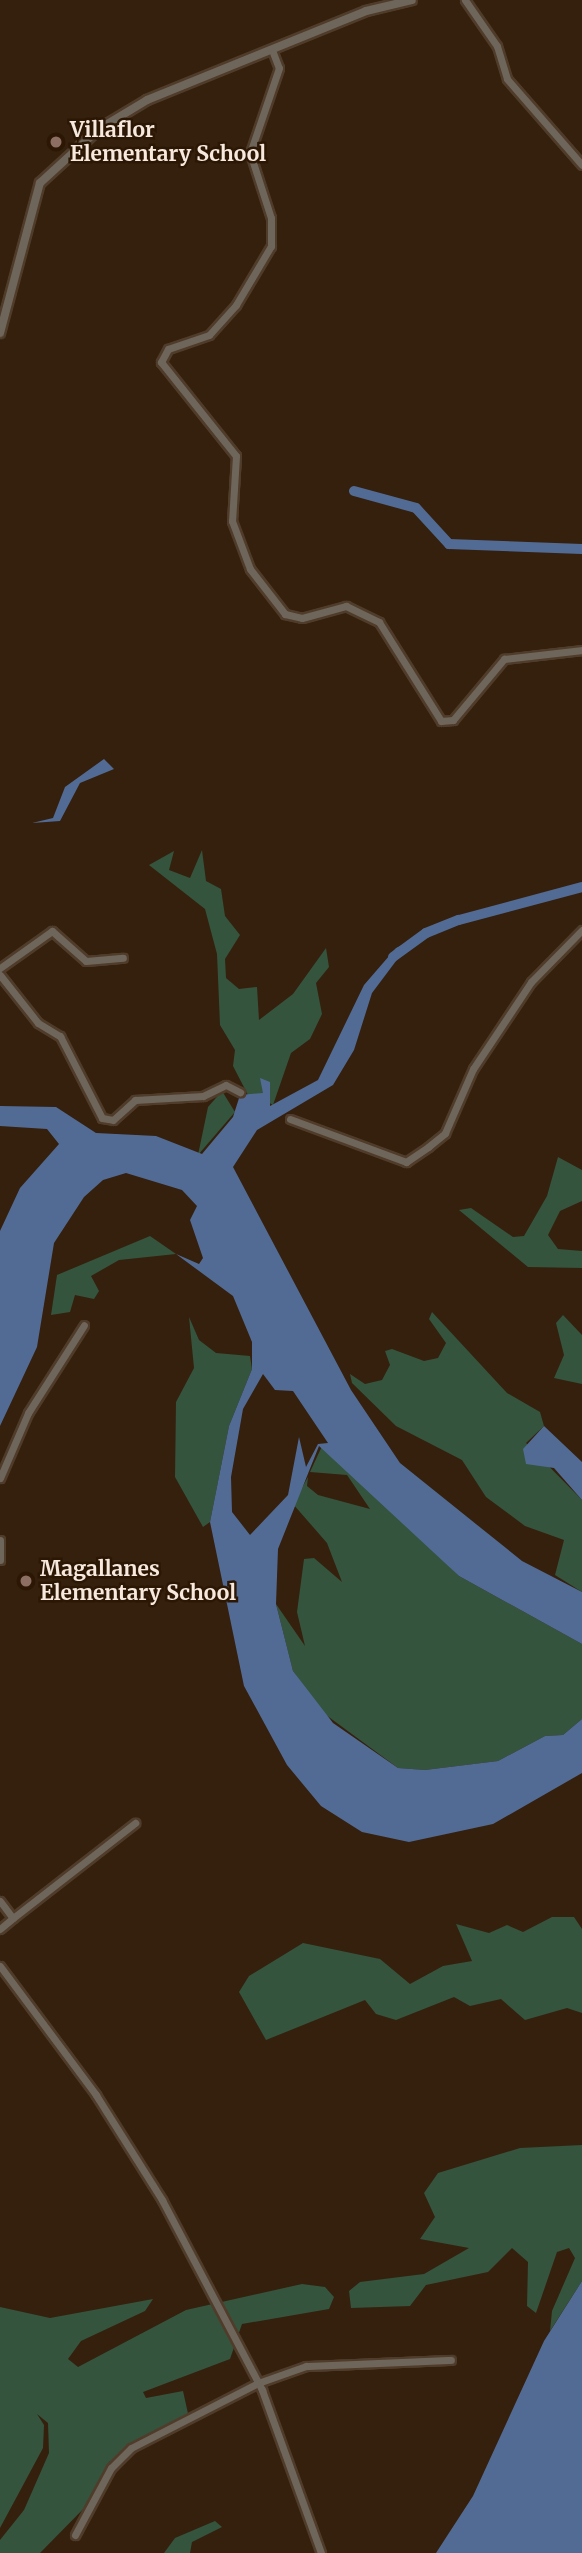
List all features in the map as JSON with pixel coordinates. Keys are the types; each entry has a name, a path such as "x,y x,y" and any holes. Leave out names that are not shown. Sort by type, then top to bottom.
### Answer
{"street":[{"path":"0,333 36,194 50,171 130,108 366,11 412,0"},
{"path":"465,0 497,46 507,79 582,164"},
{"path":"272,50 279,68 250,153 271,218 271,246 236,305 209,335 168,349 161,362 236,456 232,521 250,569 285,614 302,618 346,606 379,622 441,721 453,720 504,659 582,650"},
{"path":"290,1119 406,1162 445,1133 473,1069 531,982 582,930"},
{"path":"0,968 52,931 86,961 123,958"},
{"path":"0,975 38,1023 60,1035 102,1118 113,1120 135,1100 203,1096 226,1085 240,1092"},
{"path":"0,1478 28,1413 84,1325"},
{"path":"0,1540 0,1560"},
{"path":"0,1929 135,1823"},
{"path":"0,1901 13,1918"},
{"path":"0,1966 96,2095 162,2200 258,2383 321,2553"},
{"path":"75,2535 111,2469 131,2448 258,2383 306,2366 452,2360"}],"green space":[{"path":"202,850 206,881 221,889 225,916 240,935 225,959 226,978 239,989 257,987 259,1020 293,994 326,948 329,967 316,983 322,1014 310,1039 291,1053 273,1105 264,1100 270,1082 260,1098 248,1095 233,1066 235,1050 220,1025 217,954 205,909 149,865 174,851 169,870 190,878"},
{"path":"222,1091 235,1112 198,1155 208,1107"},
{"path":"558,1157 582,1170 582,1201 560,1211 548,1235 558,1249 582,1251 582,1268 528,1267 459,1210 471,1208 513,1237 524,1236 547,1196"},
{"path":"150,1236 176,1254 119,1260 91,1276 99,1291 94,1299 75,1295 70,1312 51,1315 57,1275"},
{"path":"432,1312 507,1393 540,1412 544,1426 526,1443 582,1500 582,1592 555,1575 564,1540 525,1526 486,1497 462,1460 396,1426 352,1383 350,1374 365,1384 382,1380 390,1365 385,1351 392,1349 424,1361 438,1358 446,1343 429,1319"},
{"path":"563,1315 582,1335 582,1384 554,1378 564,1355 556,1323"},
{"path":"189,1317 199,1340 216,1353 250,1356 252,1369 229,1426 210,1522 203,1527 175,1477 176,1402 194,1368"},
{"path":"323,1444 459,1576 582,1644 582,1719 563,1735 545,1736 498,1761 425,1770 398,1768 322,1712 293,1671 276,1604 305,1646 297,1612 304,1559 314,1558 342,1582 327,1543 293,1504 308,1477 307,1486 318,1495 370,1509 347,1475 310,1472"},
{"path":"552,1917 574,1917 582,1929 582,2013 567,2008 525,2020 501,1999 470,2006 454,1997 396,2020 376,2014 365,2000 266,2040 239,1992 249,1976 303,1943 380,1959 410,1984 443,1966 472,1961 456,1924 489,1933 507,1925 523,1932"},
{"path":"582,2145 582,2281 550,2331 552,2311 575,2258 569,2248 557,2252 536,2313 527,2306 528,2262 512,2248 488,2272 426,2285 410,2306 351,2308 349,2291 360,2282 424,2274 469,2248 420,2239 435,2217 424,2193 438,2173 520,2148"},
{"path":"302,2284 325,2287 334,2297 329,2309 242,2324 230,2359 143,2392 146,2398 183,2391 189,2418 109,2462 97,2495 40,2553 0,2553 0,2540 24,2510 49,2453 48,2423 37,2414 44,2425 43,2448 0,2528 0,2307 50,2318 153,2299 145,2311 81,2341 68,2359 78,2367 186,2310"},
{"path":"215,2521 222,2527 192,2542 190,2553 164,2553 175,2538"}],"water":[{"path":"104,759 114,769 80,783 60,821 32,823 53,818 65,787"},
{"path":"411,941 372,993 354,1050 333,1085 257,1130 233,1167 351,1390 400,1463 522,1561 582,1592 582,1644 459,1576 319,1446 278,1549 276,1604 293,1671 333,1723 398,1768 425,1770 498,1761 545,1736 563,1735 582,1719 582,1773 493,1824 409,1842 362,1832 321,1806 287,1765 244,1686 210,1522 229,1426 252,1369 252,1342 233,1296 176,1254 199,1264 203,1258 190,1220 197,1206 182,1190 126,1173 103,1180 84,1197 54,1243 37,1347 0,1426 0,1231 20,1188 59,1144 47,1129 0,1126 0,1106 56,1107 96,1133 156,1136 202,1154 233,1117 240,1095 263,1093 260,1078 270,1082 270,1106 318,1080 364,985 396,948","holes":["263,1374 275,1390 293,1391 328,1443 318,1444 306,1467 299,1437 288,1495 250,1535 232,1512 231,1477 243,1409"]},
{"path":"544,1426 582,1462 582,1500 554,1468 526,1464 523,1449"},
{"path":"582,2281 582,2553 436,2553 473,2496 544,2341"}],"waterway":[{"path":"354,491 416,508 449,544 582,549"},
{"path":"393,957 426,933 459,920 582,887"}],"place":[{"name":"Villaflor Elementary School","path":"56,142"},
{"name":"Magallanes Elementary School","path":"26,1581"}]}
